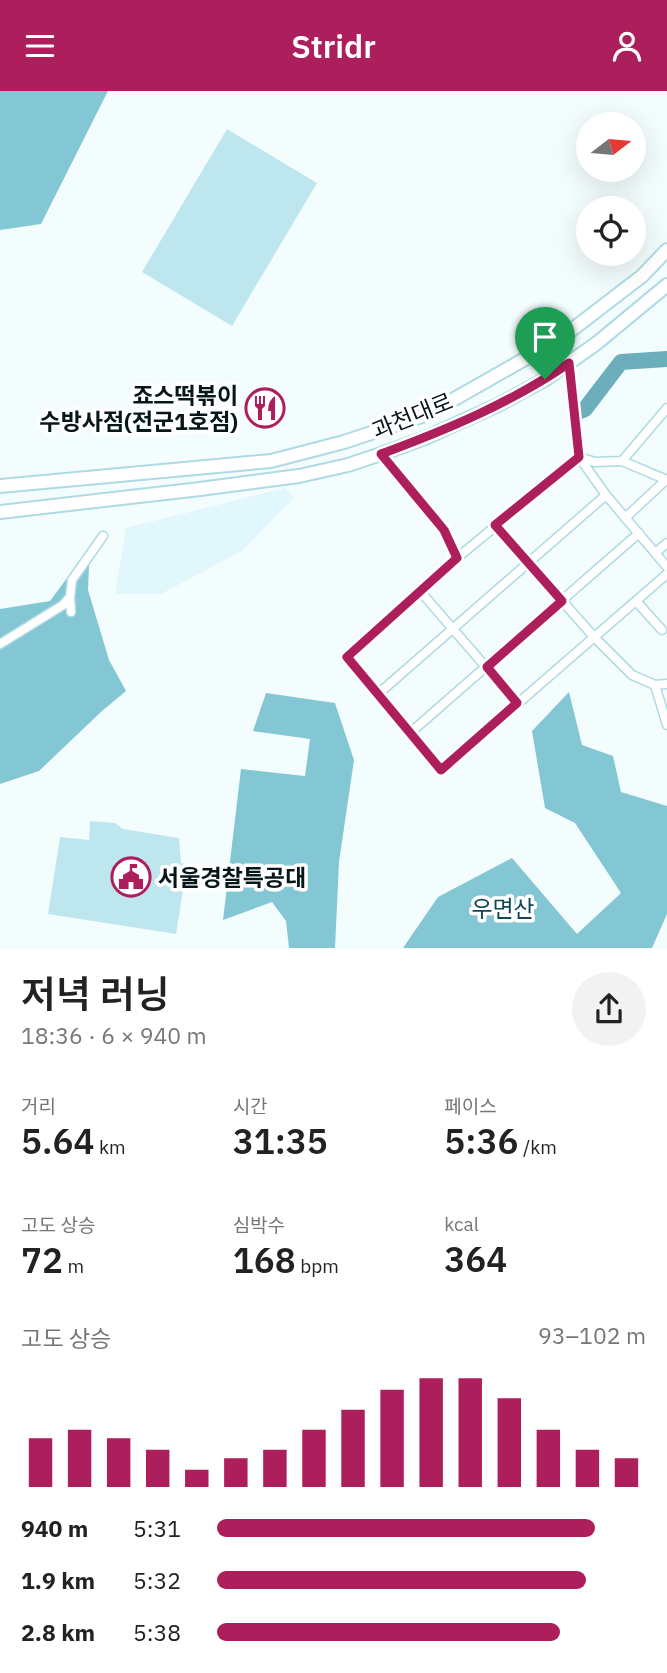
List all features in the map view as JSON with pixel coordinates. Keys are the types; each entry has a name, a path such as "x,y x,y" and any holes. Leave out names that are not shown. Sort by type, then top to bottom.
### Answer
{"main road":[{"name":"과천대로","path":"0,487 271,461 344,442 428,414 560,339 642,276 667,250"},
{"name":"과천대로","path":"0,512 299,476 381,454 425,438 498,405 545,379 615,328 667,285"},
{"path":"560,339 569,363"},
{"path":"113,476 115,499"}],"street":[{"path":"569,363 579,457 606,495 667,567"},
{"path":"622,461 667,408"},
{"name":"과천대로","path":"381,454 444,530 457,558"},
{"path":"579,457 595,462 622,461 666,480 625,518"},
{"path":"579,457 495,525 347,657 441,770 667,574"},
{"path":"378,695 606,495"},
{"path":"495,525 594,637 632,675 655,685 667,684"},
{"path":"411,733 639,533"},
{"path":"71,612 72,580 103,536"},
{"path":"655,554 667,543"},
{"path":"420,591 517,703"},
{"path":"0,643 62,605 70,597"},
{"path":"636,601 662,630"},
{"path":"655,685 667,725"}],"shaded area":[{"path":"227,129 317,183 232,326 142,272"},
{"path":"285,488 294,498 242,551 161,594 115,594 126,528"},
{"path":"90,821 115,823 123,829 179,838 181,863 187,865 176,934 48,914 60,837 89,840"}],"green space":[{"path":"0,91 108,91 41,224 0,230"},
{"path":"76,566 89,566 88,590 109,660 126,691 39,771 0,784 0,609 50,601"},
{"name":"우면산","path":"569,692 582,745 613,756 621,792 667,806 667,914 652,948 403,948 438,897 512,858 577,934 621,893 575,823 545,808 532,731"},
{"path":"266,693 335,703 354,760 339,862 335,948 289,948 286,921 272,902 223,920 241,769 305,776 310,739 253,731"}],"waterway":[{"path":"580,411 585,409 621,362 667,359"}],"place":[{"name":"죠스떡볶이 수방사점(전군1호점)","path":"265,408"},
{"name":"서울경찰특공대","path":"131,877"}],"route":[{"path":"569,363 579,457 495,525 562,601 487,667 517,703 441,770 347,657 457,558 444,530 381,454 425,438 498,405 545,379 569,363"}]}
